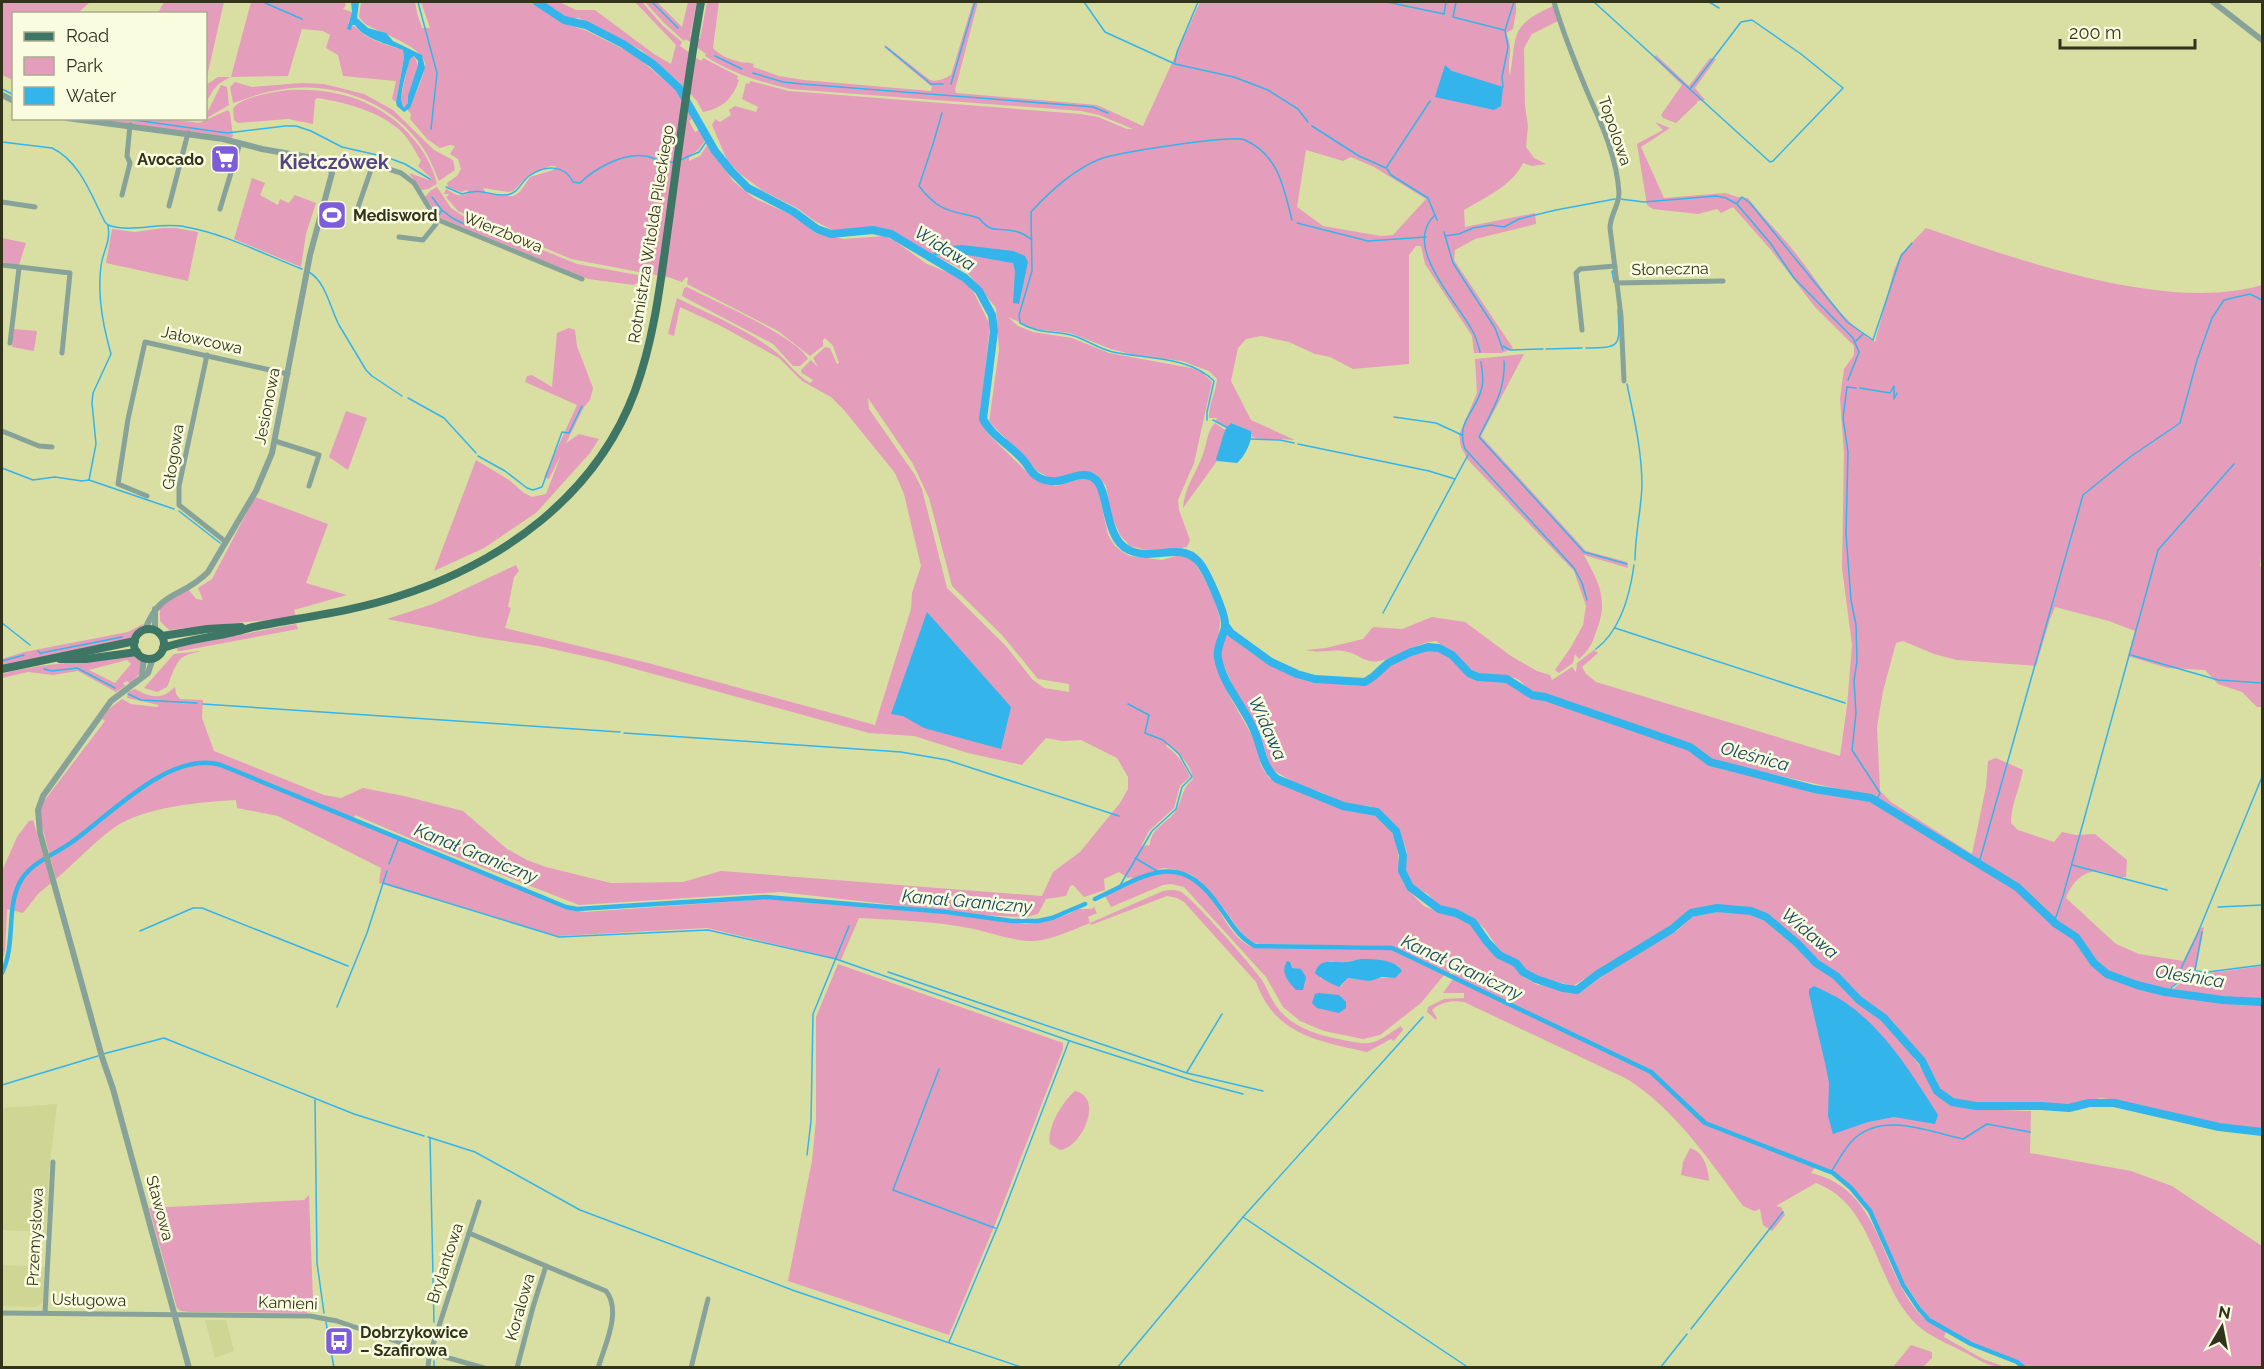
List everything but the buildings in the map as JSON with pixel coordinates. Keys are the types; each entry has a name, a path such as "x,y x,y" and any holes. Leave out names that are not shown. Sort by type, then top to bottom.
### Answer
{"main road":[{"name":"Rotmistrza Witolda Pileckiego","path":"164,648 252,627 343,610 417,590 479,564 511,544 538,524 580,483 602,453 625,414 643,367 658,295 700,2"},
{"name":"Rotmistrza Witolda Pileckiego","path":"159,633 252,627"},
{"path":"56,659 79,660 140,655 153,658 159,655 164,648 159,633 145,630 138,634 135,641 140,655"},
{"path":"2,669 135,641"}],"street":[{"name":"Topolowa","path":"1554,2 1606,136 1613,161 1619,198 1610,223 1624,381"},
{"path":"2213,2 2262,40"},
{"path":"85,120 188,133 240,143 319,159 332,169 354,162 373,164 407,176 436,219 436,224 423,240 399,237"},
{"path":"122,195 130,163 127,156 130,125"},
{"path":"169,206 188,133"},
{"path":"220,208 240,143"},
{"path":"355,216 373,164"},
{"name":"Jesionowa","path":"145,630 155,608 167,597 204,577 260,482 275,441 309,255 332,178 332,169"},
{"path":"2,202 35,207"},
{"name":"Wierzbowa","path":"436,219 582,279"},
{"path":"2,265 70,273 62,353"},
{"path":"1582,330 1576,273 1580,269 1614,266"},
{"path":"10,344 19,268"},
{"name":"Słoneczna","path":"1617,283 1723,282"},
{"name":"Jałowcowa","path":"147,496 118,484 128,419 145,342 288,374"},
{"name":"Głogowa","path":"207,355 179,486 179,506 226,542"},
{"path":"2,431 39,446 52,447"},
{"path":"275,441 319,455 309,486"},
{"path":"155,608 159,633"},
{"path":"140,655 142,676 147,673 153,658"},
{"name":"Stawowa","path":"142,676 135,684 111,701 44,796 38,816 45,850 189,1368"},
{"name":"Przemysłowa","path":"45,1313 53,1162"},
{"name":"Brylantowa","path":"428,1368 430,1353 479,1202"},
{"name":"Koralowa","path":"469,1233 546,1266 517,1368"},
{"path":"546,1266 606,1291 612,1298 613,1313 598,1368"},
{"path":"691,1368 708,1299"},
{"name":"Usługowa","path":"2,1313 175,1315"},
{"name":"Kamieni","path":"175,1315 327,1318 430,1353 484,1368"}],"shaded area":[{"path":"57,1104 49,1171 46,1232 2,1230 2,1108"},
{"path":"2,1265 45,1267 43,1302 37,1307 2,1306"},
{"path":"205,1320 226,1320 234,1351 215,1358"}],"green space":[{"path":"2,2 90,2 79,12 12,12 12,80 2,75"},
{"path":"164,2 224,2 207,77 207,12 159,12"},
{"path":"251,2 344,2 346,5 343,9 352,12 348,24 372,39 403,50 404,58 396,102 392,99 396,81 343,76 338,55 326,48 330,35 323,31 302,29 288,76 231,77"},
{"path":"361,2 415,2 422,28 430,28 421,2 533,2 562,23 585,30 635,55 676,90 692,119 689,121 695,132 699,130 705,141 689,156 689,161 700,156 708,144 733,181 754,198 796,217 815,233 844,239 884,236 895,241 927,264 959,277 974,293 990,325 981,408 981,423 987,433 1033,478 1055,486 1086,478 1091,480 1098,489 1108,535 1115,546 1124,553 1130,556 1162,560 1180,555 1193,561 1210,590 1219,616 1220,627 1215,660 1230,697 1256,743 1261,766 1269,778 1341,809 1369,812 1383,821 1391,830 1397,844 1400,875 1404,885 1413,895 1424,906 1443,914 1456,916 1472,924 1485,946 1495,956 1512,964 1523,977 1538,985 1557,987 1568,993 1581,992 1612,969 1678,930 1691,917 1717,912 1739,912 1765,921 1800,951 1809,962 1834,979 1857,1002 1877,1016 1911,1054 1930,1081 1933,1091 1948,1104 1971,1109 2031,1111 2030,1153 2131,1171 2172,1186 2262,1246 2262,1367 2026,1367 1971,1343 1935,1322 1924,1312 1904,1282 1865,1201 1834,1172 1705,1123 1654,1072 1452,975 1454,971 1461,968 1461,965 1449,973 1386,946 1258,944 1249,941 1218,901 1192,875 1173,869 1163,868 1131,880 1132,877 1128,878 1119,872 1104,879 1105,890 1084,897 1073,885 1070,886 1066,896 1046,899 1038,914 1026,917 983,915 780,892 579,905 355,815 353,821 567,909 585,912 768,899 945,914 1026,924 1042,922 1078,909 1094,907 1097,913 1088,917 1090,923 1055,937 1033,941 1017,940 942,924 859,918 841,960 707,928 558,936 379,883 381,868 278,816 237,808 236,800 173,807 127,820 100,839 56,879 41,822 41,805 105,721 102,719 109,709 122,699 131,704 157,707 159,705 127,698 128,692 135,689 146,694 160,696 175,687 180,699 203,700 202,718 214,751 324,795 341,798 363,788 463,811 507,849 527,860 611,883 683,882 721,871 1042,896 1053,872 1080,852 1120,803 1128,789 1128,777 1117,758 1081,740 1062,741 1046,738 1022,765 968,753 914,736 869,733 606,661 539,646 387,619 433,604 516,565 519,571 514,577 508,607 511,608 505,628 652,664 875,725 911,609 912,593 921,566 904,494 895,473 831,397 802,381 779,358 719,325 680,307 674,336 668,334 677,298 761,341 810,383 813,380 801,370 811,360 818,367 813,358 825,347 830,348 837,364 839,363 833,346 825,338 823,346 810,356 778,331 687,284 688,278 686,277 682,282 645,273 646,268 640,267 639,272 571,259 458,211 446,197 449,195 444,194 446,189 460,195 469,193 467,190 461,192 448,187 447,183 457,176 461,169 458,159 450,154 455,146 440,148 427,139 410,119 411,114 407,109 410,108 423,75 425,64 423,58 411,47 365,24 359,17","holes":["550,166 556,166 553,170 530,177 516,195 486,193 483,188 513,191 529,175","868,398 913,464 929,498 952,586 1002,635 1038,679 1069,684 1069,692 1044,688 1032,679 1005,645 947,588 922,489 915,475 869,409","1167,744 1184,759 1193,779 1186,788 1175,812 1153,835 1150,845 1141,846 1149,831 1174,808 1180,786 1190,777 1180,760 1166,746"]},
{"path":"543,2 559,2 576,10 595,10 671,64 676,45 635,2 642,2 663,26 682,42 680,46 701,61 703,58 738,76 737,86 726,102 710,111 703,112 697,101 679,82 641,50 579,18 566,18"},
{"path":"645,2 657,2 682,27 688,2 697,2 690,37 700,39 707,2 719,2 713,48 729,59 754,64 753,67 779,76 804,80 931,91 932,87 884,47 885,45 930,80 946,78 951,75 973,2 978,2 956,93 1097,105 1143,126 1200,2 1516,2 1513,29 1506,33 1510,45 1510,76 1515,41 1522,26 1529,19 1553,6 1558,21 1532,34 1524,48 1525,106 1528,126 1526,147 1534,158 1546,164 1532,166 1523,163 1505,184 1464,210 1465,227 1535,213 1536,224 1475,239 1455,250 1454,260 1513,348 1502,353 1474,353 1472,336 1425,264 1421,246 1416,246 1409,255 1409,364 1353,369 1330,357 1315,354 1289,342 1261,336 1246,339 1238,348 1231,381 1251,420 1295,440 1262,439 1252,437 1251,431 1231,423 1228,428 1216,421 1217,418 1209,418 1217,379 1209,371 1182,361 1134,355 1111,349 1070,333 1034,329 1008,317 1018,326 1033,332 1072,338 1109,353 1191,368 1202,372 1212,382 1194,463 1178,500 1179,510 1190,540 1187,547 1155,552 1130,546 1120,535 1110,512 1106,486 1097,475 1088,472 1058,478 1048,477 1037,471 989,422 999,350 996,308 967,272 881,228 832,230 813,220 797,208 763,191 739,173 727,160 712,125 715,119 720,122 731,115 729,110 735,106 756,112 758,107 742,99 746,83 749,84 750,81 789,91 1081,114 1098,117 1127,129 1133,129 1099,115 1081,111 790,89 746,76 715,62 686,39 684,41","holes":["1306,150 1343,161 1351,157 1374,167 1426,199 1393,235 1381,236 1323,226 1297,207"]},
{"path":"1656,55 1689,86 1710,58 1716,59 1695,88 1705,100 1697,101 1676,123 1661,115 1682,85 1654,58"},
{"path":"414,56 418,65 408,103 404,108 402,98 404,85 410,59"},
{"path":"218,77 231,77 216,87 207,101 207,84"},
{"path":"235,82 252,87 302,83 324,84 364,94 393,110 434,150 453,160 455,170 439,181 430,160 409,131 376,105 357,97 315,88 294,88 263,93 233,103 230,87"},
{"path":"221,85 227,87 229,105 207,118 207,113"},
{"path":"288,90 326,91 344,95 361,101 393,119 419,146 430,164 437,184 421,190 409,173 429,180 431,178 418,166 421,161 407,138 388,121 358,108 317,98 313,124 288,119 238,123 234,120 233,109 242,101"},
{"path":"228,110 233,136 231,138 95,120 178,120 199,123"},
{"path":"1655,122 1670,128 1641,147 1664,198 1725,193 1748,198 1791,248 1832,302 1851,323 1875,342 1894,270 1901,254 1926,228 2048,267 2139,288 2183,292 2224,292 2262,285 2262,547 2260,566 2262,568 2262,707 2257,707 2242,692 2218,684 2205,670 2167,668 2128,656 2135,631 2109,621 2055,607 2036,666 1957,660 1934,654 1903,641 1896,643 1883,691 1877,727 1880,791 1891,802 1972,854 1986,787 1988,761 1996,758 2023,770 2011,816 2011,823 2018,830 2054,842 2062,832 2076,835 2095,834 2127,860 2126,877 2098,871 2087,873 2074,884 2066,898 2116,944 2139,954 2183,961 2199,929 2204,927 2196,969 2168,990 2122,977 2103,968 2077,936 2054,920 2021,888 1972,855 1875,797 1718,762 1686,744 1527,689 1518,679 1479,673 1436,641 1374,662 1343,651 1306,650 1326,648 1363,639 1373,627 1402,629 1432,617 1465,622 1511,656 1537,671 1550,675 1552,680 1572,667 1576,672 1577,663 1594,650 1598,653 1582,667 1586,674 1596,682 1840,756 1852,645 1842,568 1844,453 1840,399 1844,369 1854,355 1854,346 1815,307 1771,250 1733,207 1721,213 1717,209 1698,214 1653,209 1647,205 1637,144 1663,130"},
{"path":"252,178 265,183 260,195 278,205 280,199 289,203 295,195 316,203 306,234 301,267 234,239"},
{"path":"437,187 451,208 469,220 577,264 638,275 638,282 634,285 588,279 440,218 425,197"},
{"path":"163,228 198,232 188,281 106,263 112,229 135,232"},
{"path":"2,238 26,243 19,265 2,262"},
{"path":"687,287 772,330 801,350 808,359 800,366 793,366 773,344 682,296 684,288"},
{"path":"569,328 575,330 577,346 593,388 590,400 584,407 566,443 579,434 599,439 590,453 536,513 484,548 434,571 476,460 532,497 546,494 561,455 549,479 544,477 577,405 525,382 527,376 532,375 552,387 557,333"},
{"path":"14,329 37,331 34,351 12,347"},
{"path":"1524,354 1481,436 1586,551 1627,562 1628,568 1584,555 1598,583 1602,601 1600,621 1588,650 1579,659 1575,654 1573,663 1559,673 1555,670 1583,625 1586,606 1574,571 1468,460 1461,447 1459,435 1477,393 1475,359"},
{"path":"346,411 367,418 348,470 329,457"},
{"path":"1215,423 1225,430 1217,461 1183,508 1188,487 1200,461 1210,429"},
{"path":"255,497 328,524 306,583 347,595 294,610 296,617 169,630 160,621 160,608 169,599 189,590 196,599 203,600 198,588 212,579"},
{"path":"145,623 129,639 2,666 2,659 24,652 128,632"},
{"path":"296,624 298,629 181,651 178,651 176,647"},
{"path":"1226,631 1253,654 1287,673 1308,680 1335,681 1356,685 1370,682 1393,664 1411,654 1435,649 1446,654 1471,676 1509,682 1526,694 1688,748 1707,763 1791,785 1869,799 2013,886 2048,921 2082,945 2100,973 2156,992 2224,1001 2262,1003 2262,1128 2249,1130 2101,1098 2067,1105 1954,1101 1939,1090 1936,1080 1894,1023 1857,995 1842,977 1825,966 1778,923 1764,912 1751,908 1709,906 1688,912 1573,986 1532,975 1518,960 1502,953 1485,929 1472,917 1460,911 1438,906 1428,894 1413,886 1405,868 1407,852 1403,841 1396,826 1380,811 1370,806 1339,801 1297,784 1271,769 1259,730 1239,699 1220,657"},
{"path":"200,651 180,660 167,687 157,692 144,688 174,654"},
{"path":"136,656 142,662 140,673 130,685 128,681 123,683 125,686 116,692 78,671 53,675 28,672 2,678 2,674 35,667","holes":["127,660 131,664 115,683 89,670"]},
{"path":"33,820 51,883 38,894 23,913 7,909 5,951 2,961 2,871 17,837 29,821"},
{"path":"1163,872 1181,874 1195,881 1205,891 1239,938 1250,946 1257,948 1390,949 1444,975 1421,1003 1380,1035 1363,1039 1324,1031 1300,1021 1283,1007 1266,977 1184,887 1163,885 1111,907 1105,896","holes":["1361,959 1377,960 1399,966 1395,978 1348,978 1341,986 1320,978 1329,961 1341,963"]},
{"path":"1163,891 1179,891 1198,907 1235,948 1262,980 1277,1007 1296,1024 1323,1036 1365,1043 1377,1041 1401,1026 1403,1030 1394,1041 1391,1039 1367,1052 1332,1044 1300,1033 1274,1014 1264,1000 1256,982 1184,902 1177,898 1167,896 1091,925 1090,923"},
{"path":"838,964 1063,1043 1063,1049 996,1222 949,1335 788,1281 812,1161 816,1120 816,1017"},
{"path":"2262,966 2262,1000 2214,996 2173,989 2195,972 2210,973"},
{"path":"1453,979 1649,1073 1705,1125 1815,1168 1811,1173 1834,1182 1851,1195 1865,1211 1904,1292 1919,1314 1946,1331 1944,1337 1983,1359 2005,1367 1983,1362 1918,1326 1904,1310 1892,1290 1863,1228 1851,1209 1836,1194 1816,1183 1776,1206 1781,1207 1785,1215 1772,1231 1763,1225 1760,1209 1754,1211 1743,1206 1691,1137 1661,1105 1627,1079 1464,1002 1447,1002 1435,1007 1432,1010 1436,1020 1427,1012 1428,1007 1444,999 1464,998 1464,993 1443,993"},
{"path":"1075,1091 1084,1095 1088,1103 1087,1122 1075,1141 1060,1150 1050,1144 1051,1130 1065,1101"},
{"path":"1690,1148 1702,1157 1709,1181 1681,1175 1683,1162"},
{"path":"309,1195 313,1300 307,1313 189,1312 177,1308 149,1208 304,1200"},
{"path":"1911,1345 1932,1352 1932,1358 1923,1367 1893,1367"}],"water":[{"path":"351,2 359,2 357,18 368,28 386,33 393,41 422,55 425,68 410,108 404,112 396,102 404,58 403,50 364,34 355,25 352,25 351,30 347,29 352,12","holes":["414,56 418,61 408,103 404,108 402,91 410,59"]},
{"path":"1445,65 1452,71 1503,87 1501,106 1494,110 1435,97"},
{"path":"962,245 1013,251 1025,256 1028,262 1019,304 1013,303 1015,271 1013,263 958,254 928,258 941,247"},
{"path":"1231,423 1251,431 1249,444 1237,463 1217,461 1225,430"},
{"path":"927,612 1011,707 1001,749 924,728 903,716 891,714"},
{"path":"1361,959 1389,962 1402,971 1395,978 1382,977 1370,981 1348,978 1339,987 1315,973 1319,965 1325,962"},
{"path":"1287,961 1290,962 1292,968 1301,969 1306,977 1303,990 1296,990 1286,977 1284,969"},
{"path":"1814,986 1833,995 1858,1012 1885,1039 1908,1068 1938,1115 1935,1124 1894,1117 1868,1122 1833,1134 1828,1116 1829,1083 1809,994 1809,989"},
{"path":"1315,994 1339,995 1346,1002 1346,1008 1339,1013 1317,1008 1312,1003"}],"waterway":[{"path":"263,2 302,19"},
{"path":"418,2 437,73 431,129"},
{"name":"Widawa","path":"537,2 564,20 586,25 623,44 653,64 679,88 715,151 748,188 794,212 817,229 831,234 873,230 891,234 965,278 979,291 992,315 994,331 983,419 987,425 1041,479 1057,481 1080,475 1095,479 1103,493 1115,536 1129,550 1148,554 1183,553 1191,555 1198,561 1206,573 1225,621 1218,650 1221,668 1252,725 1272,775 1343,806 1377,812 1396,831 1403,855 1402,871 1410,887 1439,909 1456,913 1473,922 1499,955 1516,963 1523,972 1536,979 1577,990 1598,974 1672,929 1691,913 1717,908 1751,911 1766,917 1816,963 1836,976 1859,1000 1884,1018 1922,1061 1937,1091 1952,1102 1976,1106 2069,1108 2089,1103 2114,1103 2219,1127 2262,1132"},
{"path":"652,2 678,28"},
{"path":"951,84 975,2"},
{"path":"1084,2 1105,32 1175,64 1234,77 1268,90 1298,109 1308,122"},
{"path":"1175,62 1198,2"},
{"path":"1387,2 1444,14 1446,2"},
{"path":"1456,2 1453,17 1504,30"},
{"path":"1503,87 1502,77 1508,47 1505,30 1514,2"},
{"path":"1594,2 1770,162 1843,88 1801,54 1752,20 1741,22 1690,89"},
{"path":"1709,2 1719,8"},
{"path":"886,47 931,84 943,84"},
{"path":"715,56 742,69"},
{"path":"753,73 783,82 1093,107 1108,113"},
{"path":"2,89 12,94"},
{"path":"1312,126 1359,156 1386,168 1430,101"},
{"path":"933,144 942,113"},
{"path":"134,120 227,133 296,126 342,147 386,157 405,164 430,179"},
{"path":"680,160 699,152 709,138"},
{"path":"1207,420 1214,381 1204,373 1166,360 1108,351 1074,336 1041,331 1020,323 1019,315 1032,271 1031,212 1062,182 1080,169 1100,159 1174,145 1236,139 1245,140 1256,146 1273,164 1283,185 1292,220"},
{"path":"2,142 52,148 62,154 84,180 108,225 127,228 166,225 201,230 302,269"},
{"path":"933,144 919,186 926,195 945,209 979,218 991,228 1024,234 1032,240"},
{"path":"446,187 462,194 480,192 504,195 516,191 535,172 548,168 559,169 565,172 573,182 580,183 601,167 619,159 645,156 673,162"},
{"path":"1387,169 1391,175 1428,198 1437,220"},
{"path":"1620,199 1644,202 1716,196 1737,204 1771,244 1794,278 1853,338 1859,352 1848,380"},
{"path":"432,197 441,209"},
{"path":"1737,203 1742,197 1750,203 1847,322 1873,340 1901,256 1912,243"},
{"path":"1445,236 1491,225 1504,227 1519,219 1615,199"},
{"path":"438,216 442,210 464,224"},
{"path":"1435,215 1426,228 1424,242 1428,258 1435,274 1472,330 1480,352"},
{"path":"1297,223 1368,241 1426,237"},
{"path":"89,480 96,444 93,393 111,354 100,299 101,266 108,237 108,225"},
{"path":"1444,232 1453,263 1495,328 1503,350"},
{"path":"1612,271 1614,282"},
{"path":"309,272 320,282 339,325 366,370 402,396"},
{"path":"1979,863 2083,495 2130,457 2180,423 2197,360 2212,318 2224,300 2250,294 2262,300"},
{"path":"1586,348 1606,347 1616,342 1619,331 1618,310"},
{"path":"1856,341 1863,334"},
{"path":"1503,346 1510,350 1543,349"},
{"path":"1546,349 1582,348"},
{"path":"1504,361 1500,391 1479,437 1584,552 1627,564"},
{"path":"1481,362 1483,384 1463,431 1465,449 1574,568 1587,600"},
{"path":"1627,384 1642,473 1635,560"},
{"path":"1860,388 1890,393 1894,386 1894,399 1897,393"},
{"path":"1856,388 1847,387 1843,418 1848,452 1846,534 1851,600 1856,625 1857,661 1854,681 1856,713 1852,750 1880,793 1876,801"},
{"path":"408,398 444,418 476,453"},
{"path":"478,456 505,471 527,488 533,490 542,487 562,432 569,433 582,406"},
{"path":"1394,417 1436,423 1462,435"},
{"path":"1213,420 1228,428"},
{"path":"1251,439 1294,443"},
{"path":"1298,444 1429,471 1455,479"},
{"path":"1383,613 1468,455"},
{"path":"2050,919 2056,917 2063,896 2158,550 2234,464"},
{"path":"2,468 33,480 55,477 89,480 174,509"},
{"path":"179,511 220,543"},
{"path":"1596,649 1612,632 1623,611 1634,565"},
{"path":"2,623 30,645"},
{"name":"Oleśnica","path":"1225,625 1231,633 1271,662 1297,674 1315,679 1365,682 1388,663 1411,652 1428,647 1439,648 1452,655 1469,673 1478,677 1507,679 1532,695 1545,697 1690,747 1710,762 1814,789 1871,798 2017,887 2056,924 2076,937 2094,963 2107,974 2165,992 2223,1000 2262,1002"},
{"path":"1615,628 1845,703"},
{"path":"41,653 122,637"},
{"path":"38,651 41,654"},
{"path":"2,661 24,655"},
{"path":"2131,655 2218,680 2262,683"},
{"path":"44,669 52,671 77,668 115,688"},
{"path":"128,694 141,700 197,703"},
{"path":"203,704 620,732"},
{"path":"1118,889 1152,831 1176,809 1182,787 1192,777 1179,754 1163,740 1145,733 1149,715 1128,704"},
{"path":"624,733 901,752 947,760 1119,816"},
{"name":"Kanał Graniczny","path":"2,973 9,951 15,894 29,870 72,842 122,802 161,776 182,767 202,763 221,765 566,907 577,909 766,897 946,912 1012,921 1038,921 1052,918 1085,904"},
{"path":"2180,981 2177,977 2197,935 2262,777"},
{"path":"389,864 399,838"},
{"path":"1135,858 1157,871"},
{"path":"2072,865 2167,890"},
{"path":"337,1007 367,933 387,871"},
{"name":"Kanał Graniczny","path":"1095,899 1148,875 1177,872 1192,878 1206,890 1240,934 1255,946 1392,948 1651,1072 1705,1123 1833,1173 1851,1188 1870,1211 1903,1285 1929,1320 1971,1344 2017,1362 2024,1368"},
{"path":"383,883 559,937 708,930 836,959 1073,1042 1194,1081 1243,1094"},
{"path":"2218,907 2262,905"},
{"path":"140,931 193,908 202,908 348,966"},
{"path":"807,1155 811,1121 813,1014 849,926"},
{"path":"2195,970 2202,932"},
{"path":"2185,978 2195,971 2208,972 2262,965"},
{"path":"888,972 1187,1073 1263,1091"},
{"path":"2169,993 2172,987 2183,979"},
{"path":"1187,1072 1222,1014"},
{"path":"1117,1368 1243,1217 1423,1017"},
{"path":"103,1054 164,1038 354,1114 424,1136"},
{"path":"949,1342 1000,1221 1069,1041"},
{"path":"2,1085 98,1056"},
{"path":"939,1069 893,1190 995,1228"},
{"path":"315,1100 317,1263 324,1313"},
{"path":"1831,1172 1855,1138 1867,1130 1880,1126 1908,1126 1963,1139 1987,1124 2030,1132"},
{"path":"428,1137 475,1152 580,1210 795,1291 1024,1368"},
{"path":"430,1138 434,1322"},
{"path":"1691,1329 1783,1212"},
{"path":"1243,1217 1469,1368"},
{"path":"326,1322 334,1368"},
{"path":"1660,1368 1687,1334"},
{"path":"434,1361 434,1368"}],"place":[{"name":"Avocado","path":"225,159"},
{"name":"Medisword","path":"332,215"},
{"name":"Dobrzykowice – Szafirowa","path":"339,1341"}],"district":[{"name":"Kiełczówek","path":"334,162"}]}
